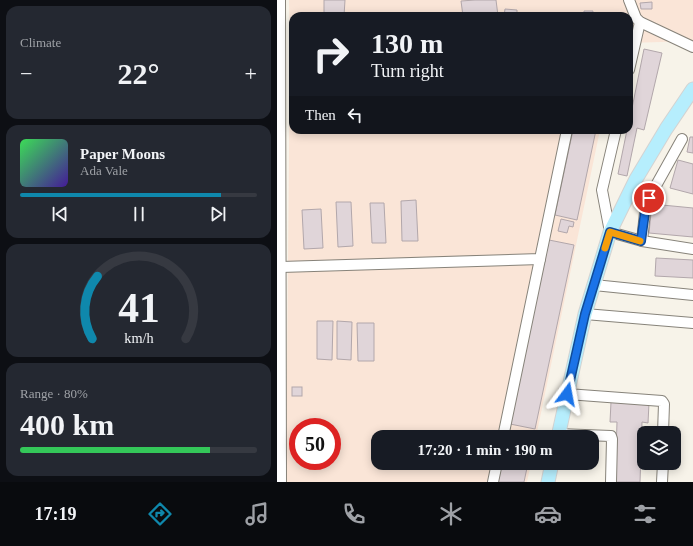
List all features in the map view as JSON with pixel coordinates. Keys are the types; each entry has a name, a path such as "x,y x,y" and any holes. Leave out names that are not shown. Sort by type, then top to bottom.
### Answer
{"main road":[{"path":"559,430 585,314 610,232 636,179 666,129 693,90"},
{"path":"548,482 551,470"}],"street":[{"path":"280,0 281,482"},
{"path":"632,2 636,18 640,22 693,47"},
{"path":"633,53 640,22"},
{"path":"504,430 566,134"},
{"path":"615,134 602,190 610,232 641,241 693,249"},
{"path":"641,241 645,212 649,198 682,139"},
{"path":"281,267 541,259"},
{"path":"594,285 693,295"},
{"path":"585,314 693,323"},
{"path":"567,394 662,400 664,404 663,426"},
{"path":"599,436 611,436 612,439 611,482"},
{"path":"493,482 496,470"},
{"path":"662,482 663,470"}],"shaded area":[{"path":"289,0 693,0 693,41 633,43 633,12 289,12"},
{"path":"289,134 599,134 537,430 371,430 371,470 530,470 527,482 286,482"}],"building":[{"path":"324,0 345,0 344,12 324,12"},
{"path":"496,0 498,12 462,12 461,1"},
{"path":"652,2 652,9 641,9 640,3"},
{"path":"505,9 517,10 517,12 505,12"},
{"path":"644,49 662,53 644,130 637,128 627,176 618,174 626,134 633,134 633,103"},
{"path":"572,134 595,134 577,220 555,215"},
{"path":"690,137 693,137 693,153 687,152"},
{"path":"678,160 693,164 693,194 670,188"},
{"path":"416,200 418,241 402,241 401,201"},
{"path":"336,202 351,202 353,246 338,247"},
{"path":"370,203 384,203 386,243 372,243"},
{"path":"652,204 693,208 693,237 649,233"},
{"path":"321,209 323,248 304,249 302,210"},
{"path":"561,219 574,222 573,227 569,226 567,233 558,231"},
{"path":"549,240 574,245 535,429 510,424"},
{"path":"656,258 693,260 693,278 655,276"},
{"path":"317,321 333,321 332,360 317,359"},
{"path":"337,321 352,322 351,360 337,359"},
{"path":"357,323 374,323 374,361 358,361"},
{"path":"292,387 302,387 302,396 292,396"},
{"path":"611,402 649,403 648,423 642,422 642,426 637,426 637,470 640,470 640,482 615,482 617,422 610,422"},
{"path":"500,470 527,470 524,482 497,482"}],"slow traffic":[{"path":"605,248 610,232 640,241"}],"route":[{"path":"567,394 585,314 610,232 641,241 645,212 649,198"}]}
